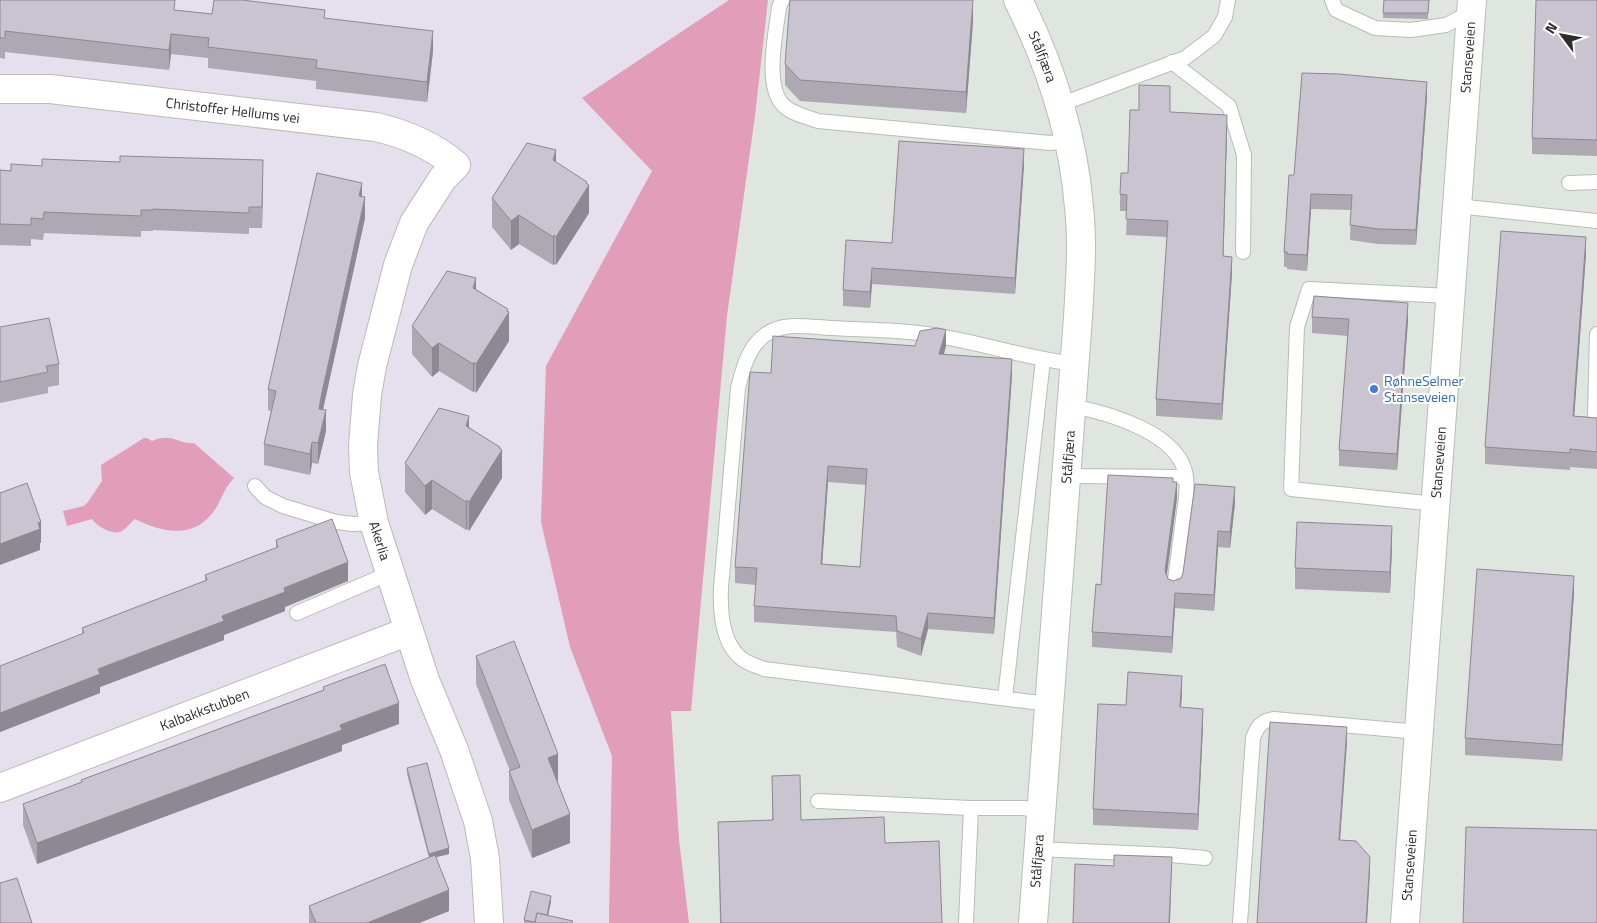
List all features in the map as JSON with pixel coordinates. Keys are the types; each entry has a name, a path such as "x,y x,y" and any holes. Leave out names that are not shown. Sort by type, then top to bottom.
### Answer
{"street":[{"name":"Stålfjæra","path":"1018,0 1040,50 1069,141 1080,208 1081,240 1075,364 1033,923"},
{"name":"Stanseveien","path":"1405,923 1471,6"},
{"name":"Christoffer Hellums vei","path":"0,89 50,89 376,127 417,139 446,156 456,165"},
{"name":"Akerlia","path":"456,165 442,178 414,223 398,265 381,328 367,395 363,446 364,472 374,523 390,573 425,680 454,750 478,821 485,858 489,923"},
{"name":"Kalbakkstubben","path":"0,788 409,631"}],"lane":[{"path":"782,0 779,7 772,75 774,88 783,104 794,112 818,121 1050,143 1069,141"},
{"path":"1059,105 1185,58 1214,36 1225,17 1228,0"},
{"path":"1332,0 1336,10 1375,28 1411,30 1446,25 1471,6"},
{"path":"1172,62 1229,106 1244,155 1243,252"},
{"path":"1569,183 1597,182"},
{"path":"1457,206 1597,221"},
{"path":"1435,504 1291,489 1297,327 1310,289 1450,296"},
{"path":"1049,704 764,669 741,658 732,647 722,619 720,603 738,388 743,368 757,341 765,334 786,326 918,333 1043,360 1075,364"},
{"path":"1595,417 1597,334"},
{"path":"1005,698 1043,360"},
{"path":"1072,406 1097,411 1158,437 1174,450 1182,461 1186,477 1185,502 1174,588"},
{"path":"1066,476 1186,477"},
{"path":"255,486 265,497 283,506 336,522 353,524 374,523"},
{"path":"297,613 390,573"},
{"path":"1240,923 1252,738 1260,724 1274,718 1419,732"},
{"path":"818,801 971,808 1006,807 1041,811"},
{"path":"966,923 971,808"},
{"path":"1038,849 1205,858"}],"shaded area":[{"path":"729,0 768,0 755,116 727,316 691,711 671,711 679,840 689,923 609,923 612,756 570,647 541,522 546,366 652,171 582,98"},
{"path":"768,0 1597,0 1597,923 689,923 679,840 671,710 691,711 727,316 755,116"},
{"path":"144,438 152,441 170,438 194,443 234,478 208,518 199,525 178,531 157,528 135,519 124,530 119,532 106,530 92,519 67,526 63,511 84,506 88,502 102,481 101,465"}],"building":[{"path":"0,0 175,0 174,10 212,14 214,0 242,0 325,10 324,18 433,31 427,82 316,68 317,60 208,47 209,38 171,34 169,50 5,31 5,38 0,38"},
{"path":"790,0 973,0 966,92 800,80 785,64"},
{"path":"1384,0 1429,0 1428,13 1383,13"},
{"path":"1536,0 1597,0 1597,140 1532,138"},
{"path":"1302,73 1339,74 1427,82 1416,230 1378,229 1350,225 1352,195 1311,194 1307,255 1287,254 1287,252 1284,252 1289,175 1294,175"},
{"path":"1139,85 1170,86 1170,112 1227,115 1223,256 1232,257 1222,404 1156,399 1168,221 1126,219 1127,195 1120,194 1121,173 1128,173 1130,110 1139,110"},
{"path":"899,141 1024,149 1015,278 872,268 870,292 843,290 846,240 892,243"},
{"path":"527,143 556,150 553,160 589,185 556,237 554,235 553,237 519,215 511,221 492,198"},
{"path":"120,156 263,160 262,207 249,207 249,213 153,209 141,210 141,216 44,212 43,219 31,218 31,225 0,224 0,170 11,171 11,164 42,166 42,159 120,162"},
{"path":"317,173 362,183 359,196 365,197 321,397 319,409 326,410 318,443 312,442 310,454 264,444 276,391 268,389"},
{"path":"1501,231 1586,237 1573,416 1597,418 1597,452 1570,449 1570,453 1485,447"},
{"path":"447,271 476,278 473,288 508,309 507,311 509,312 476,364 439,343 432,348 412,326"},
{"path":"1314,296 1408,303 1397,454 1339,450 1349,319 1312,317"},
{"path":"49,318 59,364 46,366 48,372 0,382 0,327"},
{"path":"937,328 946,330 939,354 1012,359 994,618 928,613 921,639 897,631 896,616 754,606 757,568 735,567 750,372 771,373 773,336 915,346 920,331","holes":["828,466 867,469 860,567 821,564"]},
{"path":"439,408 469,416 466,426 502,450 469,502 467,500 466,502 432,480 425,486 405,463"},
{"path":"1108,475 1173,478 1173,482 1177,482 1165,571 1168,579 1173,581 1181,578 1183,573 1195,484 1235,487 1230,532 1218,531 1214,595 1175,593 1172,637 1092,632 1096,584 1101,585"},
{"path":"27,483 41,522 38,523 40,529 0,544 0,493"},
{"path":"332,519 348,562 284,588 285,592 222,616 224,621 98,669 100,674 0,713 0,666 84,633 82,628 207,580 205,575 278,547 276,540"},
{"path":"1297,522 1392,526 1390,572 1295,568"},
{"path":"1477,569 1574,576 1562,745 1465,738"},
{"path":"514,641 558,754 548,758 570,814 532,830 509,771 520,767 476,656"},
{"path":"385,664 399,703 340,725 342,730 37,843 23,804 82,782 81,780 324,690 323,687"},
{"path":"1128,672 1182,676 1180,707 1203,709 1198,814 1093,809 1098,704 1126,705"},
{"path":"1270,722 1347,727 1339,840 1356,841 1370,857 1366,923 1257,923"},
{"path":"427,763 449,848 429,854 407,768"},
{"path":"800,775 801,820 884,817 885,843 939,841 942,923 721,923 718,822 773,820 772,776"},
{"path":"1466,827 1597,830 1597,923 1463,923"},
{"path":"435,855 449,890 367,923 316,923 309,906"},
{"path":"1114,855 1172,857 1169,923 1073,923 1075,864 1114,866"},
{"path":"17,878 32,923 0,923 0,883"},
{"path":"531,891 551,896 547,915 537,913 535,922 524,920"},
{"path":"537,913 573,921 572,923 535,923"}],"place":[{"name":"RøhneSelmer Stanseveien","path":"1374,389"}]}
